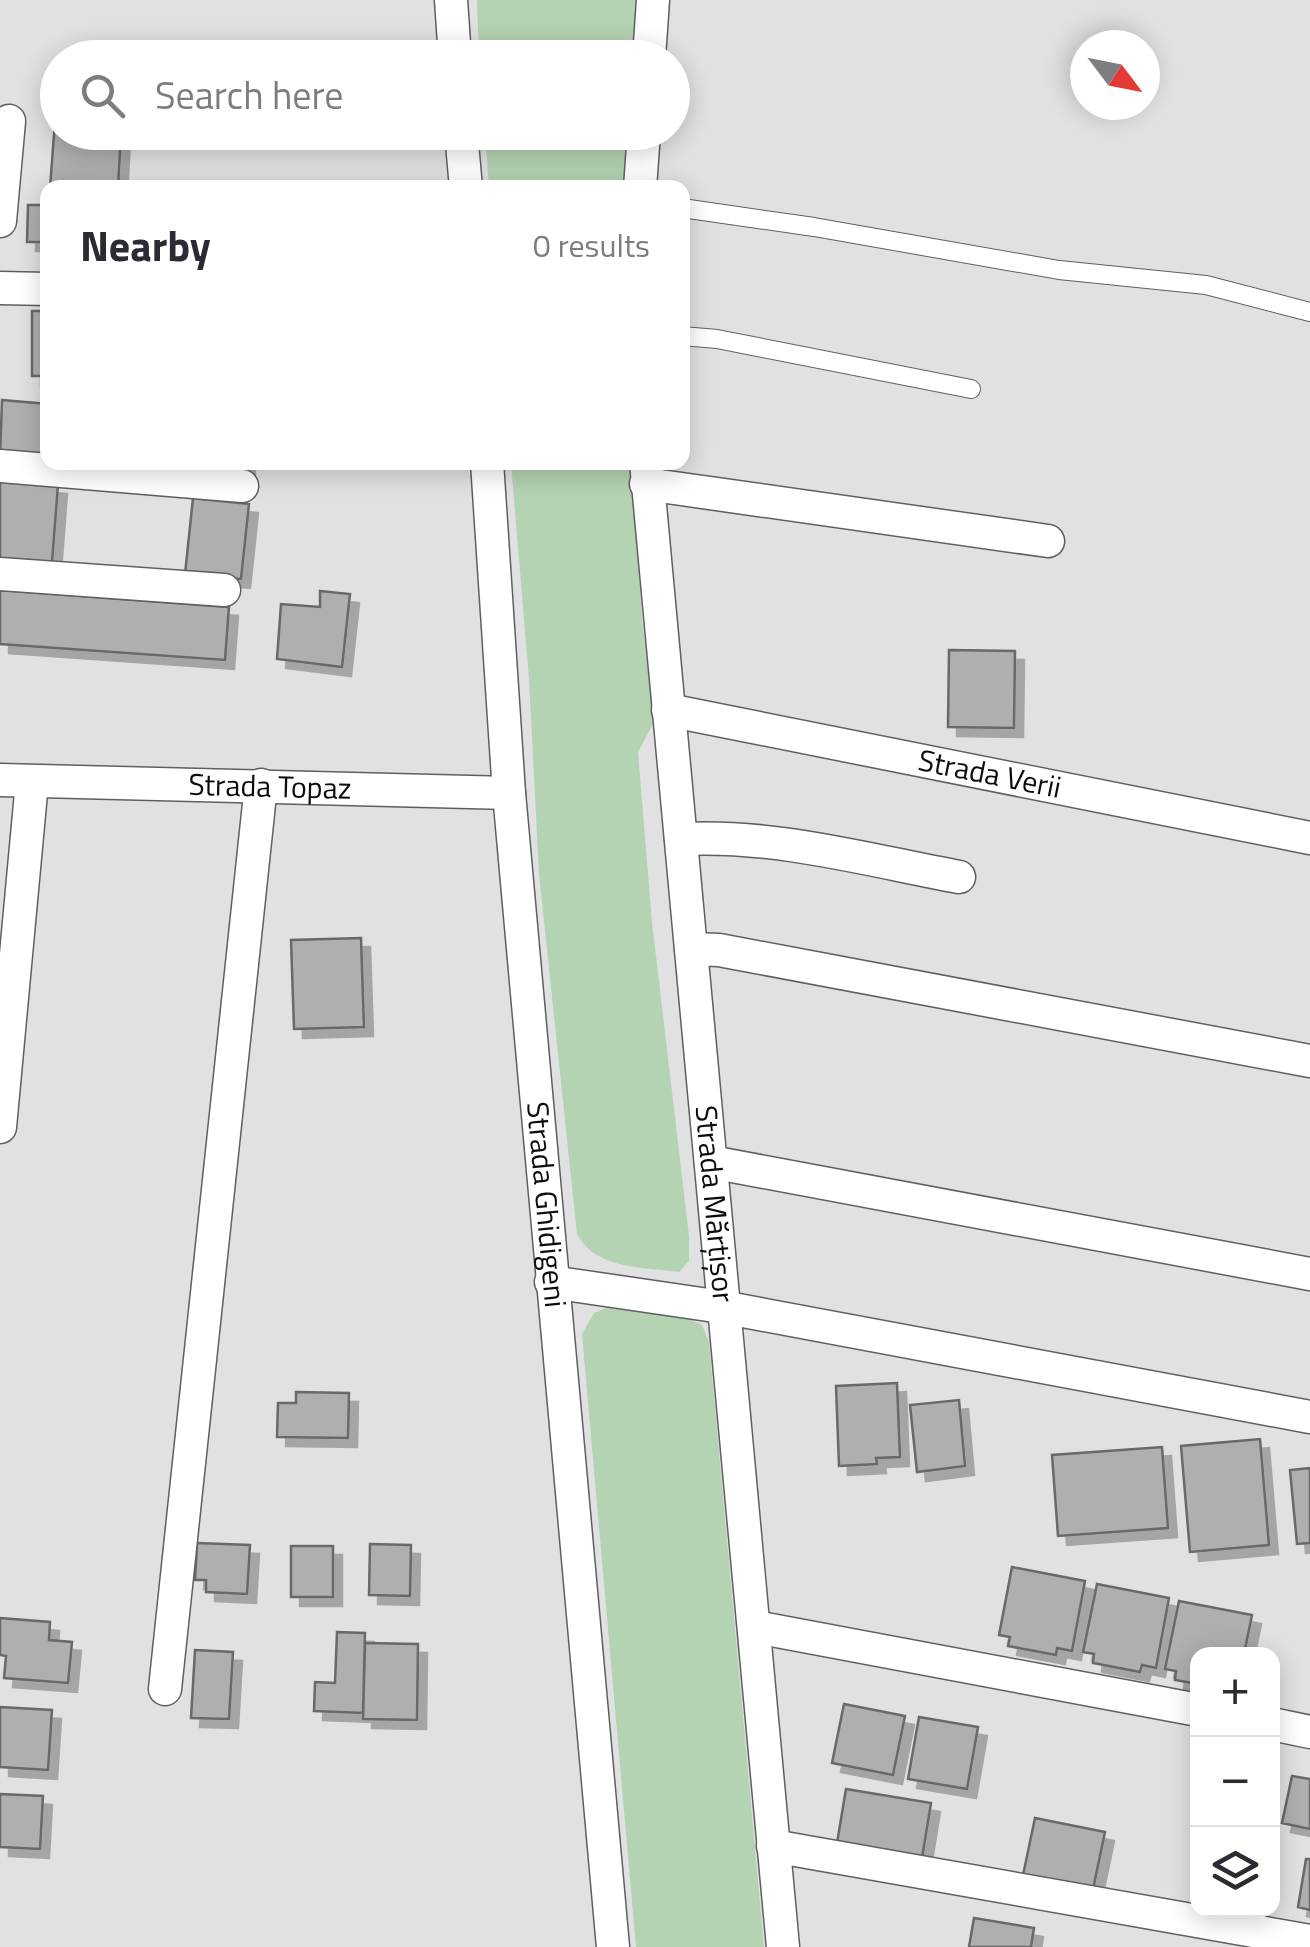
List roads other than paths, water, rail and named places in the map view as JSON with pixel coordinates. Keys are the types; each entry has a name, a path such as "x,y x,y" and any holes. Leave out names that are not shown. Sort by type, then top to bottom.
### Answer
{"street":[{"path":"451,0 454,40"},
{"path":"650,40 653,0"},
{"path":"0,221 9,121"},
{"path":"463,150 465,180"},
{"path":"641,180 643,150"},
{"path":"0,288 40,289"},
{"path":"0,466 40,469"},
{"path":"48,470 242,486"},
{"name":"Strada Ghidigeni","path":"487,470 509,793 613,1947"},
{"path":"646,473 1048,541"},
{"name":"Strada Mărțișor","path":"646,473 784,1947"},
{"path":"0,574 224,590"},
{"name":"Strada Verii","path":"668,710 1310,838"},
{"name":"Strada Topaz","path":"0,1127 16,781 509,793"},
{"path":"165,1689 261,785"},
{"path":"681,839 714,837 796,846 959,877"},
{"path":"691,948 719,950 1310,1061"},
{"path":"712,1162 1310,1274"},
{"path":"551,1282 722,1307 1310,1417"},
{"path":"755,1627 1190,1709"},
{"path":"1280,1726 1310,1732"},
{"path":"773,1846 1310,1941"}],"lane":[{"path":"690,209 1059,270 1206,285 1310,312"},
{"path":"690,337 971,390"}]}
